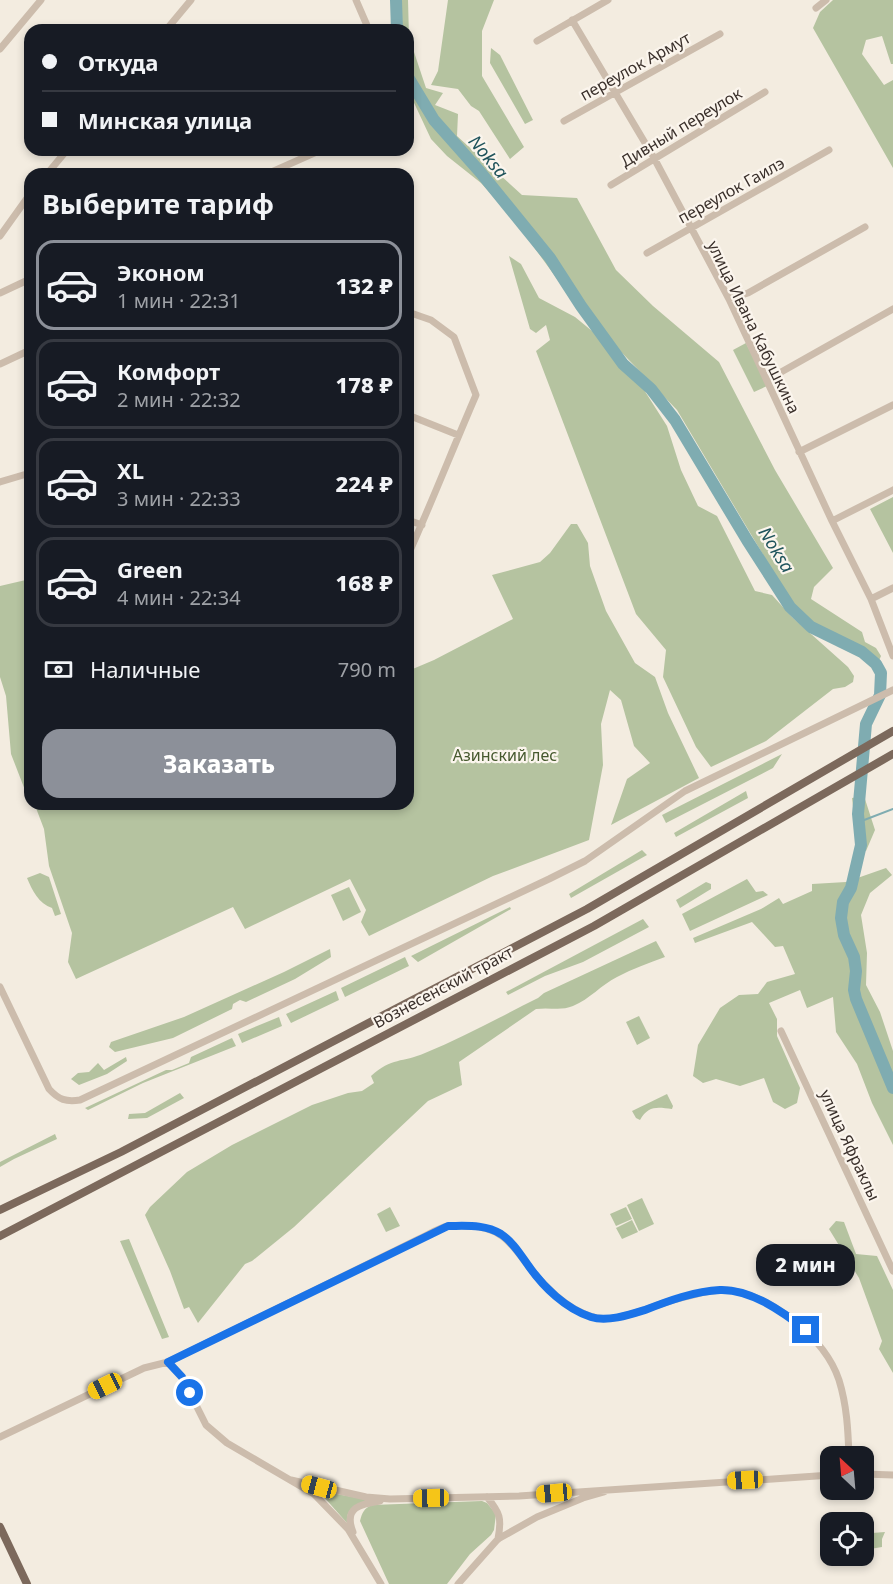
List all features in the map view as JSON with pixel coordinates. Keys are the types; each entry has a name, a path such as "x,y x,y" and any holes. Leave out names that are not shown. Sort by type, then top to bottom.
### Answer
{"main road":[{"name":"Вознесенский тракт","path":"0,1210 121,1152 568,920 890,733"},
{"name":"Вознесенский тракт","path":"0,1236 594,926 893,753"},
{"path":"0,1527 27,1584"}],"street":[{"path":"0,49 41,0"},
{"path":"171,24 191,0"},
{"path":"356,0 366,24"},
{"path":"537,41 608,0"},
{"path":"816,8 826,0"},
{"name":"улица Ивана Кабушкина","path":"572,20 654,158 729,299 854,568 872,599 893,656"},
{"name":"переулок Армут","path":"564,121 720,34"},
{"name":"Дивный переулок","path":"611,185 765,92"},
{"name":"переулок Гаилэ","path":"646,254 830,150"},
{"path":"52,168 62,156"},
{"path":"280,168 308,156"},
{"path":"0,236 24,202"},
{"path":"729,299 748,292 865,227"},
{"path":"0,293 24,282"},
{"path":"766,380 893,309"},
{"path":"414,314 431,320 454,337 476,395 414,542"},
{"path":"0,364 24,354"},
{"path":"799,452 893,405"},
{"path":"414,417 458,435"},
{"path":"0,482 24,475"},
{"path":"832,521 893,490"},
{"path":"414,522 422,525"},
{"path":"872,599 893,588"},
{"path":"1,992 49,1089 56,1097 67,1101 80,1100 585,861 686,791 893,690"},
{"name":"улица Яфраклы","path":"781,1031 893,1271"},
{"path":"0,1437 144,1368 168,1362 428,1234 448,1226 476,1226 501,1234 513,1244 541,1282 562,1301 591,1317 602,1319 630,1315 676,1299 718,1290 744,1294 775,1309 806,1330 828,1358 838,1378 847,1410 849,1446"},
{"path":"168,1362 182,1377 206,1425 222,1440 250,1458 314,1494 348,1529 381,1584"},
{"path":"874,1474 893,1475"},
{"path":"291,1480 366,1497 390,1499 487,1497 820,1476"},
{"path":"458,1584 498,1539 537,1517 583,1498 621,1488"},
{"path":"487,1497 498,1510 501,1523 498,1539"},
{"path":"357,1542 350,1517 354,1510 366,1503 390,1499"}],"green space":[{"path":"394,0 408,0 409,24 395,24"},
{"path":"448,0 494,0 482,31 482,76 524,147 510,159 479,111 471,106 458,89 431,85 438,71"},
{"path":"833,0 893,0 893,64 891,64 882,36 866,40 862,54 884,85 893,80 893,168 813,28 820,12"},
{"path":"491,48 500,55 533,120 525,124 490,63"},
{"path":"414,52 426,88 443,93 435,105 458,114 457,136 522,195 577,198 616,270 653,306 719,362 775,470 833,568 814,587 811,599 862,632 865,642 876,648 881,656 878,663 867,651 812,624 793,605 677,410 576,305 512,217 481,183 447,156 431,139 414,103"},
{"path":"509,256 521,264 539,298 575,317 614,349 632,371 667,426 681,470 698,506 717,516 755,591 772,595 792,617 848,667 854,676 853,682 845,687 833,689 766,741 711,767 696,747 663,677 666,650 636,614 536,351 550,340 546,325 536,333 530,329"},
{"path":"746,343 767,386 754,392 733,350"},
{"path":"893,497 893,553 870,509"},
{"name":"Азинский лес","path":"571,524 577,524 588,543 590,566 606,611 635,663 655,677 668,713 699,778 611,825 627,779 650,763 634,746 621,700 610,690 601,724 603,765 589,840 493,876 369,936 361,922 366,910 350,879 245,929 233,907 76,979 68,962 72,933 49,866 44,829 37,810 414,810 414,668 513,619 492,575 540,562 550,553"},
{"path":"24,580 24,788 11,754 6,696 0,677 0,586"},
{"path":"782,754 773,768 666,823 662,815"},
{"path":"746,791 748,798 676,837 674,833"},
{"path":"864,796 875,830 866,851 858,849 852,798"},
{"path":"642,850 647,855 571,898 569,894"},
{"path":"886,868 892,875 870,893 861,915 867,953 866,985 880,1012 893,1051 893,1145 872,1103 857,1064 836,1032 833,997 807,1008 800,990 769,1003 777,1019 777,1036 800,1088 797,1103 785,1109 773,1102 764,1078 740,1086 716,1079 703,1083 693,1076 698,1045 720,1008 739,995 758,994 767,982 795,974 783,946 775,947 752,922 695,943 693,938 761,909 779,898 783,904 812,891 812,884 846,882"},
{"path":"40,873 49,877 61,914 55,916 52,908 36,896 31,887 27,878"},
{"path":"747,879 756,892 763,891 768,895 690,931 682,914"},
{"path":"706,882 711,884 711,889 680,908 676,900"},
{"path":"349,887 361,912 343,921 331,895"},
{"path":"510,907 511,909 418,962 411,956"},
{"path":"643,919 649,927 583,962 545,976 508,995 506,992"},
{"path":"656,941 665,957 617,977 573,1006 536,1009 459,1062 462,1085 428,1101 294,1227 252,1261 245,1264 198,1323 189,1307 184,1309 145,1215 150,1207 187,1172 232,1145 312,1105 348,1093 362,1091 374,1083 371,1076 385,1066 417,1056 454,1040 544,993"},
{"path":"330,949 331,957 295,979 246,1002 240,1000 233,1004 232,1009 173,1038 115,1052 109,1047 111,1042 184,1017"},
{"path":"405,957 409,966 345,997 341,988"},
{"path":"336,991 339,1000 291,1023 286,1014"},
{"path":"639,1016 650,1038 637,1045 626,1022"},
{"path":"279,1017 282,1026 242,1043 238,1034"},
{"path":"232,1038 236,1046 143,1083 88,1110 85,1108 166,1070 189,1063 191,1057"},
{"path":"126,1057 127,1061 107,1074 79,1085 71,1079 78,1073 89,1072 98,1063 104,1070"},
{"path":"180,1093 184,1098 147,1118 128,1119 129,1114 145,1113"},
{"path":"667,1094 673,1106 672,1109 650,1109 640,1120 636,1118 632,1111"},
{"path":"55,1134 57,1139 0,1167 0,1162"},
{"path":"642,1198 654,1224 639,1231 627,1205"},
{"path":"390,1207 400,1226 386,1232 377,1214"},
{"path":"626,1207 632,1219 616,1226 610,1214"},
{"path":"632,1220 638,1232 622,1239 616,1228"},
{"path":"836,1221 844,1222 856,1254 877,1256 893,1290 893,1373 879,1349 882,1341 859,1278 829,1229"},
{"path":"129,1239 169,1337 162,1339 120,1241"},
{"path":"829,1249 836,1251 838,1260 830,1265 840,1261 840,1267 846,1276 836,1281 824,1259 824,1251"},
{"path":"315,1490 369,1500 350,1510 347,1523"},
{"path":"482,1501 487,1503 496,1514 494,1530 470,1554 447,1584 389,1584 360,1521 367,1508 372,1505"},
{"path":"885,1532 882,1547 874,1548 874,1533"}],"waterway":[{"name":"Noksa","path":"396,0 397,24"},
{"name":"Noksa","path":"414,87 434,120 481,173 550,258 623,364 651,389 675,420 790,607 811,627 862,652 876,664 881,673 880,695 866,724 858,814 861,845 851,888 843,902 841,918 844,935 854,957 856,999 893,1088"},
{"path":"859,822 893,809"}],"route":[{"path":"190,1393 182,1377 168,1362 448,1226 476,1226 501,1234 513,1244 541,1282 562,1301 591,1317 602,1319 630,1315 676,1299 727,1290 758,1299 806,1330"}]}
